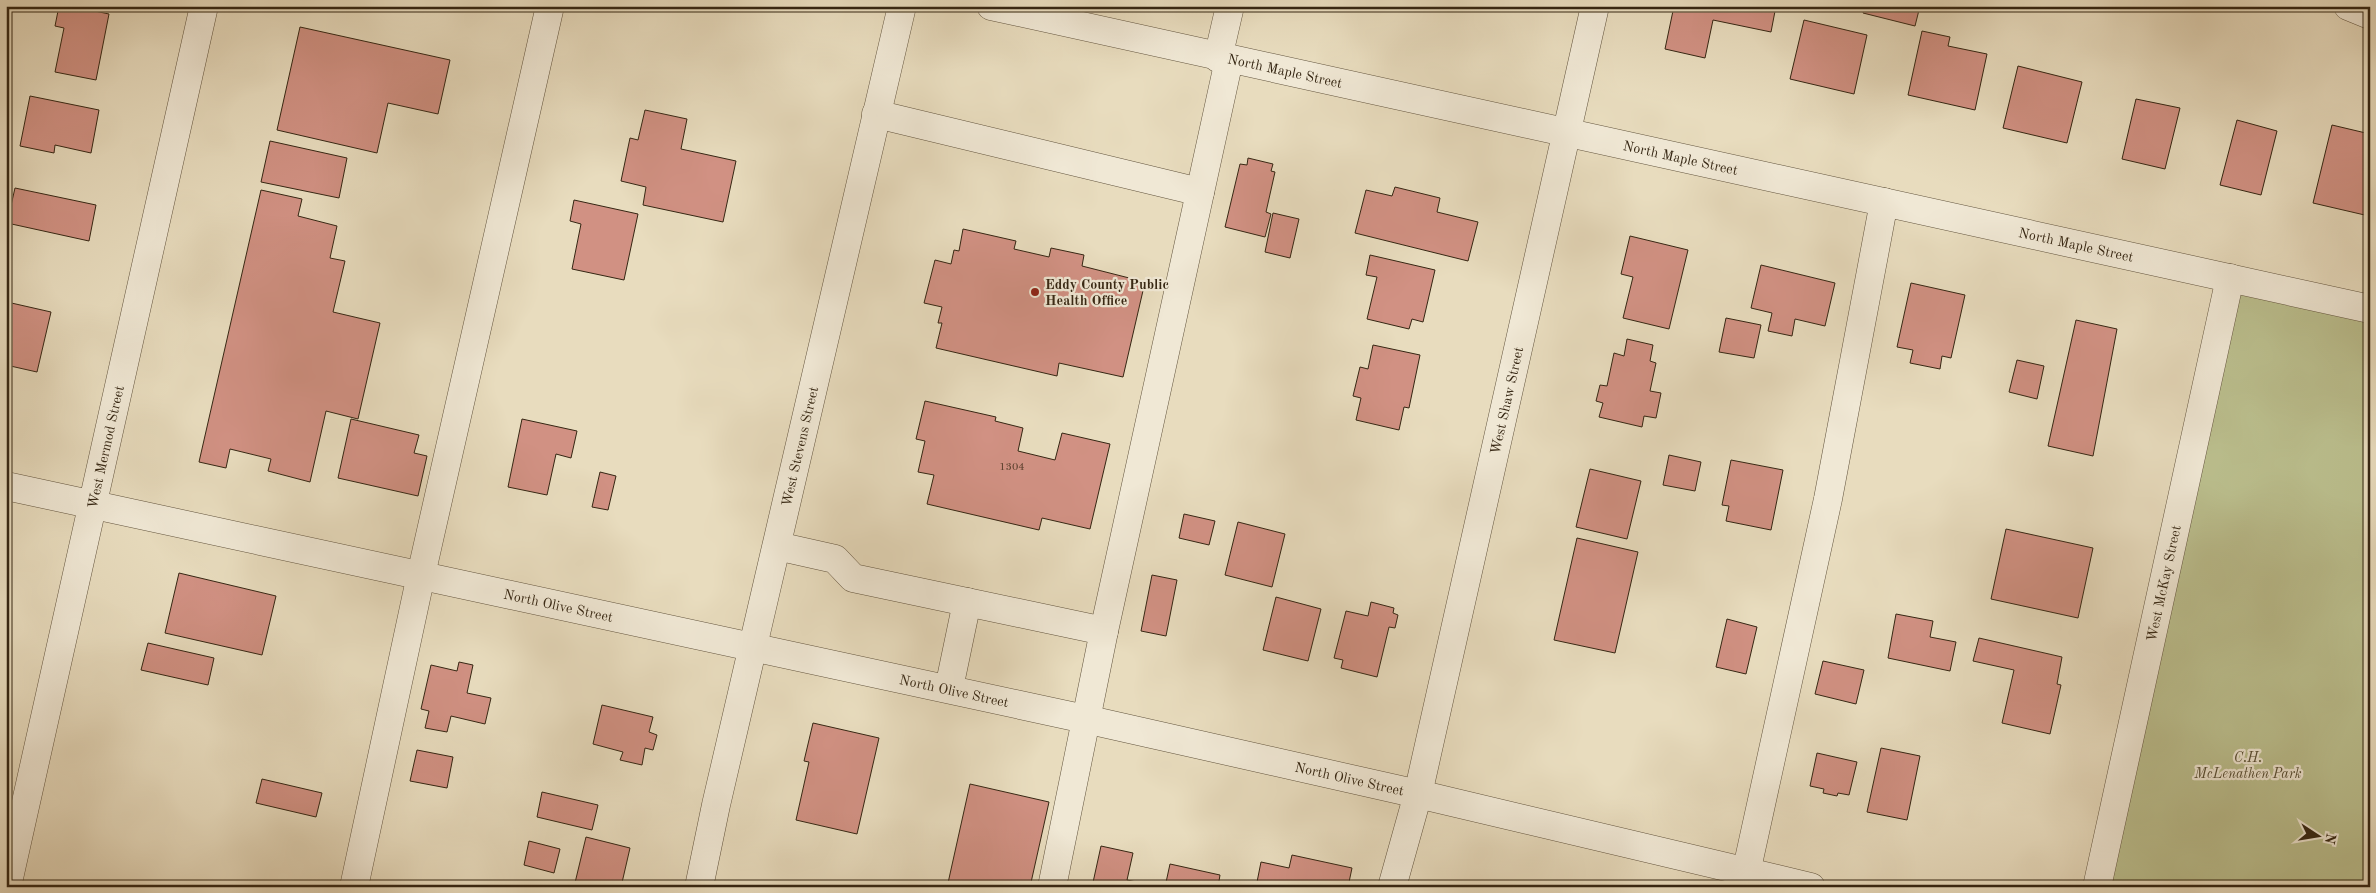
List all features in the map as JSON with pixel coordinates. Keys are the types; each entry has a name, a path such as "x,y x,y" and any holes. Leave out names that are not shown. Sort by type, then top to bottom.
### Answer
{"street":[{"name":"West Mermod Street","path":"7,887 204,6"},
{"path":"354,887 421,575 550,6"},
{"name":"West Stevens Street","path":"699,887 902,6"},
{"name":"North Maple Street","path":"991,6 1224,59 2370,309"},
{"path":"1052,887 1104,631 1200,192 1224,59 1230,6"},
{"name":"West Shaw Street","path":"1392,887 1418,794 1595,6"},
{"path":"2348,6 2370,15"},
{"path":"876,114 1200,192"},
{"path":"1746,873 1828,499 1884,202"},
{"name":"West McKay Street","path":"2097,887 2230,278"},
{"name":"North Olive Street","path":"6,486 1086,718 1811,887"},
{"path":"777,546 835,559 853,578 1104,631"},
{"path":"949,688 968,602"}],"green space":[{"name":"C.H. McLenathen Park","path":"2230,278 2370,309 2370,887 2097,887"}],"building":[{"path":"59,6 71,6 109,14 96,80 55,72 64,28 55,26"},
{"path":"1674,6 1776,6 1771,32 1713,20 1705,58 1665,49"},
{"path":"1865,6 1920,6 1915,26 1863,13"},
{"path":"1804,20 1867,35 1854,94 1790,79"},
{"path":"300,27 450,60 438,114 388,103 377,153 277,130"},
{"path":"1922,31 1950,37 1948,46 1987,54 1975,110 1908,95"},
{"path":"2018,66 2082,82 2067,143 2003,128"},
{"path":"30,96 99,110 91,153 55,145 54,153 20,146"},
{"path":"2136,99 2180,108 2165,169 2122,159"},
{"path":"645,110 687,119 681,149 736,161 723,222 643,205 646,187 621,181 630,138 638,140"},
{"path":"2237,120 2277,131 2261,195 2220,185"},
{"path":"2332,125 2370,134 2369,216 2313,203"},
{"path":"270,141 347,158 339,198 261,182"},
{"path":"1248,158 1273,164 1271,171 1275,172 1266,212 1271,214 1265,237 1225,227 1240,164 1247,165"},
{"path":"1395,187 1440,198 1437,212 1478,222 1468,261 1355,233 1366,190 1392,196"},
{"path":"15,188 96,205 89,241 7,223"},
{"path":"261,190 302,199 298,216 337,226 330,258 345,261 333,312 380,323 358,419 326,411 310,482 268,471 271,459 230,449 226,468 199,462"},
{"path":"574,200 638,214 624,280 572,269 581,224 570,221"},
{"path":"1273,213 1299,219 1290,258 1265,252"},
{"name":"Eddy County Public Health Office","path":"963,229 1016,241 1014,249 1049,257 1051,248 1084,255 1082,266 1145,282 1123,377 1059,363 1057,376 936,348 942,323 938,323 942,307 924,303 935,260 951,264 954,250 959,251"},
{"path":"1630,236 1688,250 1669,329 1623,318 1633,277 1621,274"},
{"path":"1370,255 1435,270 1423,322 1412,319 1409,329 1367,319 1377,277 1366,275"},
{"path":"1761,265 1835,283 1825,326 1795,319 1792,336 1768,331 1772,313 1751,308"},
{"path":"1911,283 1965,295 1951,358 1942,356 1940,369 1910,363 1913,350 1897,347"},
{"path":"7,302 51,312 37,372 6,365"},
{"path":"1726,318 1761,325 1754,358 1719,352"},
{"path":"2076,320 2117,329 2093,456 2048,446"},
{"path":"1627,339 1653,345 1650,361 1656,363 1650,391 1661,393 1656,418 1644,416 1642,427 1599,417 1603,403 1596,401 1600,385 1607,386 1614,353 1624,356"},
{"path":"1373,345 1420,355 1409,408 1404,407 1399,430 1356,420 1361,398 1353,396 1360,367 1368,369"},
{"path":"2017,360 2044,366 2037,399 2009,392"},
{"path":"925,401 996,417 995,421 1023,428 1018,451 1055,460 1062,433 1110,444 1090,529 1042,518 1039,530 927,504 934,475 918,472 925,441 916,439"},
{"path":"351,419 419,435 414,453 427,456 418,496 338,478"},
{"path":"522,419 577,431 571,458 556,454 547,495 508,487"},
{"path":"1669,455 1701,462 1695,491 1663,485"},
{"path":"1731,460 1783,470 1771,530 1726,521 1729,506 1722,505"},
{"path":"1590,469 1641,481 1627,539 1576,527"},
{"path":"600,472 616,476 608,510 592,507"},
{"path":"1184,514 1215,521 1209,545 1179,538"},
{"path":"1238,522 1285,534 1272,587 1225,575"},
{"path":"2006,529 2093,548 2078,618 1991,599"},
{"path":"1577,538 1638,552 1615,653 1554,640"},
{"path":"6,555 9,556 6,571"},
{"path":"179,573 276,596 262,655 165,633"},
{"path":"1152,575 1177,580 1166,636 1141,631"},
{"path":"1276,597 1321,609 1308,661 1263,650"},
{"path":"1371,602 1394,608 1393,613 1398,615 1395,628 1389,627 1377,677 1341,668 1343,660 1334,658 1346,611 1368,616"},
{"path":"1896,614 1933,621 1930,637 1956,642 1950,671 1888,658"},
{"path":"1727,619 1757,627 1746,674 1716,667"},
{"path":"1979,638 2062,657 2057,684 2061,685 2050,734 2002,723 2014,670 1973,661"},
{"path":"148,643 214,658 208,685 141,670"},
{"path":"1823,661 1864,670 1856,704 1815,694"},
{"path":"459,662 473,665 467,693 491,698 485,724 451,716 447,732 425,728 429,711 421,709 431,665 457,671"},
{"path":"602,705 653,717 649,732 657,735 653,750 645,748 642,765 620,760 623,752 593,744"},
{"path":"813,723 879,738 857,834 796,820 809,762 804,761"},
{"path":"1881,748 1920,756 1907,820 1867,812"},
{"path":"417,750 453,757 447,788 410,781"},
{"path":"1817,753 1857,762 1849,795 1838,793 1837,796 1823,793 1824,789 1810,786"},
{"path":"262,779 322,793 316,817 256,803"},
{"path":"970,784 1049,802 1030,887 966,887 948,883"},
{"path":"542,792 598,805 592,830 537,817"},
{"path":"586,837 630,848 621,887 574,887"},
{"path":"529,841 560,849 554,873 524,865"},
{"path":"1101,846 1133,853 1127,880 1151,885 1150,887 1092,887"},
{"path":"1292,855 1352,868 1348,887 1256,887 1261,862 1289,868"},
{"path":"1170,864 1220,875 1218,887 1165,887"}],"place":[{"name":"Eddy County Public Health Office","path":"1035,292"}]}
